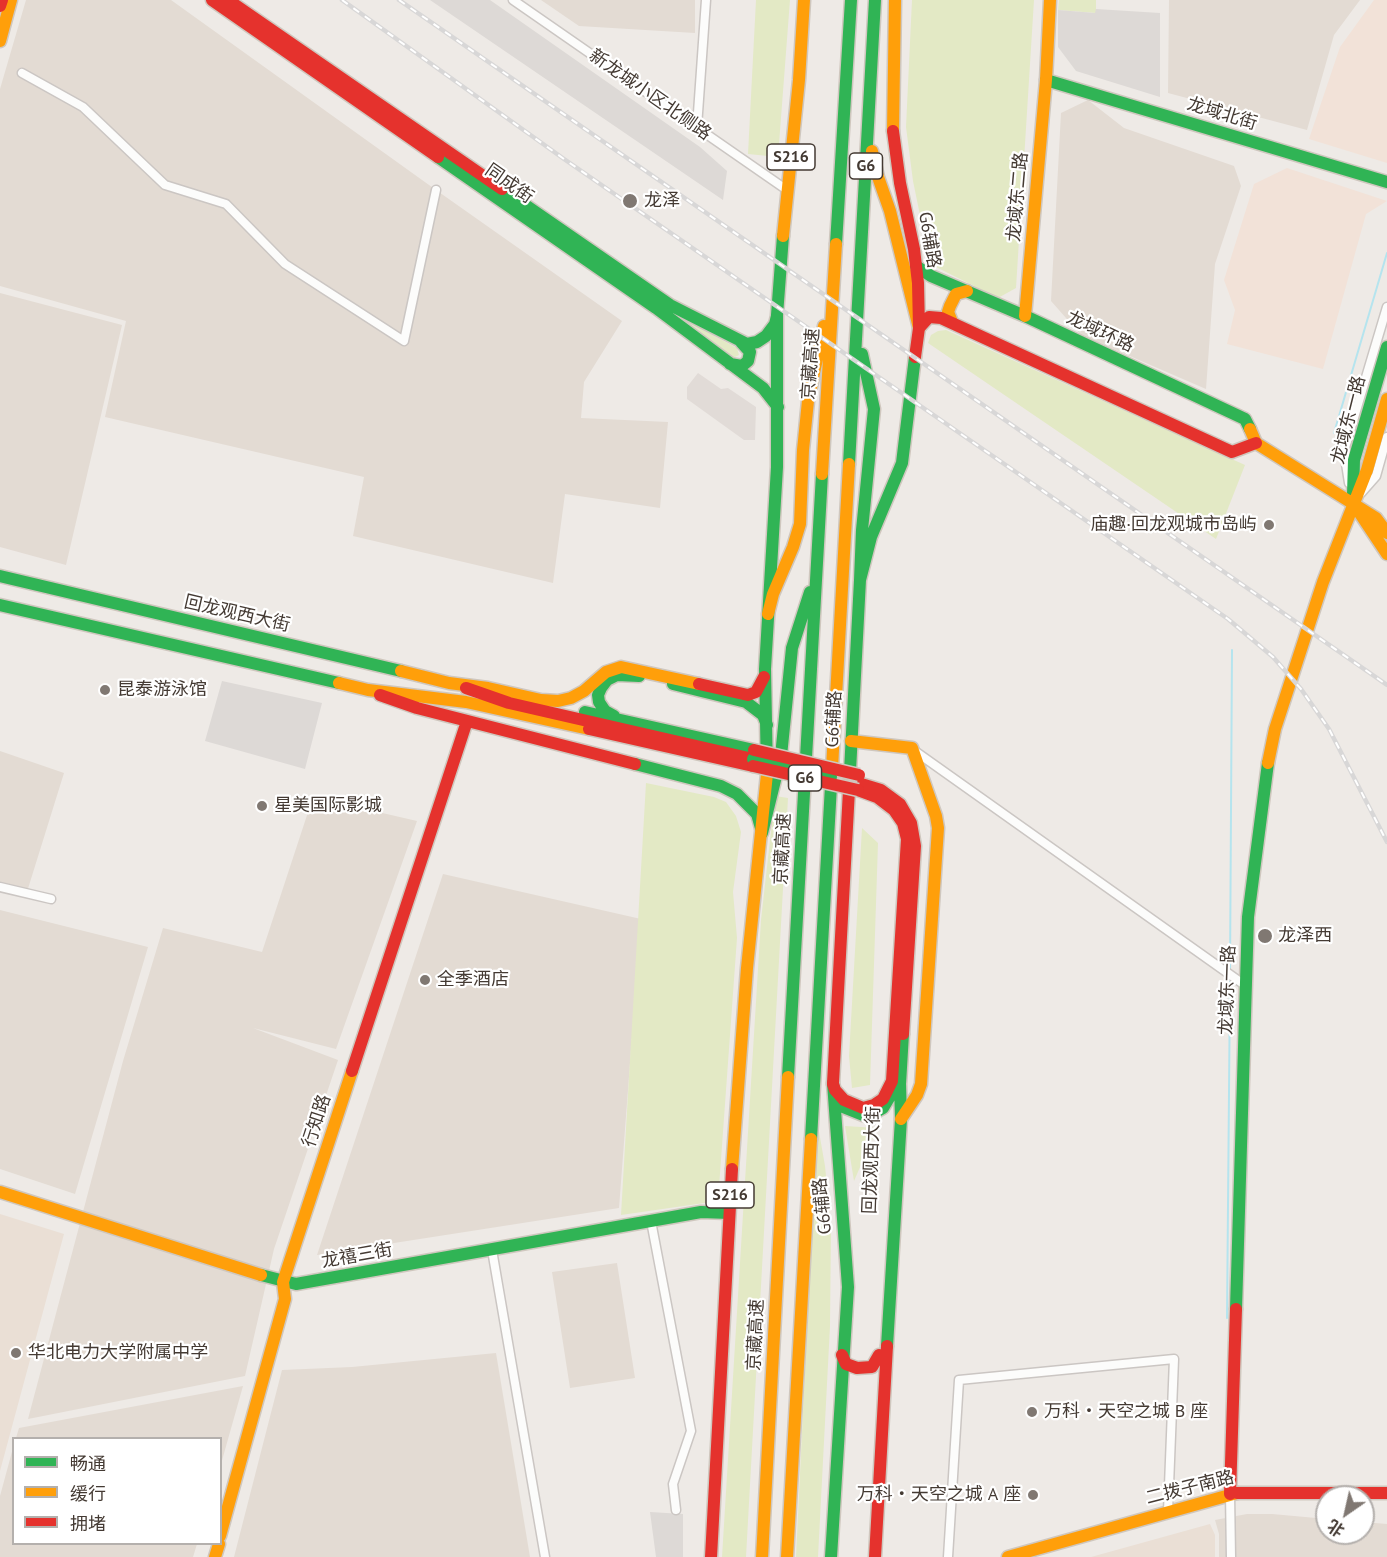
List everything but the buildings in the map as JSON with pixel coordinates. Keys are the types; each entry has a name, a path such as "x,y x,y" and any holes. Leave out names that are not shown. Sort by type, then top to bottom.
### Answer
{"main road":[{"path":"0,6 2,0"},
{"path":"0,42 11,0"},
{"name":"同成街","path":"212,0 656,308 763,388 778,407"},
{"name":"同成街","path":"228,0 655,296 741,342"},
{"name":"S216","path":"711,1557 729,1213 749,939 767,771 768,728 765,669 777,467 777,315 799,80 804,0"},
{"name":"京藏高速","path":"762,1557 816,572 851,0"},
{"name":"G6","path":"787,1557 875,0"},
{"name":"G6辅路","path":"831,1557 848,1287 843,1214 838,1183 833,1082 860,580 864,557 871,537 902,463 919,328 916,266 893,136 895,0"},
{"name":"龙域东二路","path":"1024,316 1046,80 1050,0"},
{"name":"龙域北街","path":"1046,80 1387,182"},
{"path":"868,134 919,328"},
{"name":"龙域环路","path":"916,266 928,274 1245,419 1256,443 1376,518 1387,533"},
{"path":"768,614 773,594 800,524 803,450 808,401 835,276"},
{"path":"951,322 948,312 956,294 967,291"},
{"path":"741,342 754,343 763,338 775,324 777,315"},
{"path":"919,328 923,321 932,316 941,318 1232,452 1256,443"},
{"path":"858,332 874,409 862,530 860,580"},
{"path":"726,362 738,367 746,364 750,352 741,342"},
{"name":"龙域东一路","path":"1352,502 1354,460 1387,347"},
{"name":"龙域东一路","path":"1230,1494 1248,917 1264,786 1275,729 1323,582 1352,502 1367,470 1387,399"},
{"name":"龙域环路","path":"1352,502 1387,554"},
{"path":"762,833 781,756 792,648 816,572"},
{"name":"回龙观西大街","path":"0,576 449,683 509,703 753,758"},
{"path":"0,605 368,690 472,703 753,758 858,782"},
{"path":"449,683 558,701 578,694 610,670 626,667 750,695 760,688 765,669"},
{"path":"618,718 602,707 598,695 608,680 617,675 627,674 746,702 764,715 768,728"},
{"name":"回龙观西大街","path":"465,688 531,703 618,718 753,758"},
{"path":"368,690 417,708 721,786 737,794 754,810 762,833"},
{"name":"行知路","path":"222,1529 285,1299 283,1282 467,721"},
{"path":"851,741 912,748"},
{"name":"回龙观西大街","path":"901,1119 917,1095 921,1084 938,828 936,816 912,748"},
{"name":"回龙观西大街","path":"858,782 881,790 900,804 908,816 914,836 900,1084 901,1119 875,1557"},
{"name":"回龙观西大街","path":"858,782 894,810 903,823 907,839 867,1557"},
{"path":"833,1082 835,1090 844,1100 863,1108 874,1106 892,1087"},
{"name":"龙禧三街","path":"0,1192 283,1282 301,1284 651,1221 708,1212 729,1213"},
{"path":"842,1355 846,1364 857,1368 872,1367 879,1355"},
{"name":"二拨子南路","path":"1008,1557 1230,1494 1247,1492 1387,1493"}],"street":[{"name":"新龙城小区北侧路","path":"513,0 787,190"},
{"path":"697,127 706,0"},
{"path":"22,73 83,107 165,184 226,204 285,264 404,341 436,190"},
{"path":"1352,502 1344,451 1387,307"},
{"path":"1352,502 1376,476 1387,437"},
{"path":"912,748 1246,986"},
{"path":"0,887 51,899"},
{"path":"651,1221 691,1431 673,1484 676,1510"},
{"path":"492,1250 544,1557"},
{"path":"948,1557 959,1380 1174,1359 1168,1511"},
{"path":"1230,1494 1231,1557"}],"shaded area":[{"path":"26,0 171,0 622,321 584,382 581,418 668,422 660,508 565,494 553,583 353,536 364,477 105,417 126,321 0,286 0,89"},
{"path":"430,0 490,0 700,147 727,171 723,200"},
{"path":"541,0 695,0 695,33 579,26"},
{"path":"1169,0 1360,0 1334,35 1307,130 1168,93"},
{"path":"1374,0 1387,0 1387,163 1309,139 1340,47"},
{"path":"1096,9 1160,13 1160,97 1076,71 1058,47 1058,10 1095,13"},
{"path":"1088,100 1124,128 1234,166 1241,186 1215,264 1206,389 1081,335 1051,301 1061,113"},
{"path":"1287,168 1387,201 1366,214 1323,369 1227,344 1235,310 1224,280 1254,184"},
{"path":"0,293 122,325 66,565 0,547"},
{"path":"698,373 721,389 728,388 756,407 755,440 744,440 687,399 687,387"},
{"path":"222,681 322,703 305,769 205,741"},
{"path":"0,751 64,773 26,895 0,888"},
{"path":"313,797 417,821 336,1049 253,1028 338,1060 274,1249 245,1376 28,1419 123,1061 163,928 262,952"},
{"path":"443,874 641,919 619,1208 317,1255"},
{"path":"0,910 148,947 75,1194 0,1169"},
{"name":"华北电力大学附属中学","path":"0,1214 64,1234 0,1471"},
{"path":"617,1263 635,1378 570,1388 552,1272"},
{"path":"496,1353 530,1557 234,1557 282,1370 352,1367"},
{"path":"243,1386 222,1460 222,1437 16,1437 19,1428"},
{"path":"12,1452 12,1545 197,1545 193,1557 0,1557 0,1496"},
{"path":"650,1512 683,1514 683,1557 656,1557"},
{"path":"1247,1514 1315,1518 1315,1545 1375,1545 1375,1523 1387,1524 1387,1557 1219,1557 1219,1534 1215,1520"},
{"path":"1210,1524 1215,1535 1215,1557 1091,1557"}],"green space":[{"path":"756,0 790,0 778,157 748,154"},
{"path":"912,0 1034,0 1016,288 998,298 930,264 913,181 906,127"},
{"path":"1059,0 1096,0 1096,13 1058,10"},
{"path":"668,311 737,348 739,355 733,358"},
{"path":"946,330 1245,465 1216,539 928,343 931,335"},
{"path":"646,783 714,797 726,802 736,816 741,832 733,892 737,938 718,1201 621,1215"},
{"path":"775,796 788,798 746,1557 722,1557 761,920"},
{"path":"862,828 878,843 870,1085 852,1088 849,1056"},
{"path":"817,1120 825,1166 831,1226 830,1326 818,1557 796,1557"},
{"path":"845,1126 877,1128 854,1181"}],"waterway":[{"path":"1334,433 1387,253"},
{"path":"1230,971 1232,650"},
{"path":"1227,1318 1230,979"}],"railway":[{"path":"342,0 564,159 1228,619 1273,657 1301,689 1329,729 1387,842"},
{"path":"399,0 1387,685"}],"traffic: fast":[{"path":"836,244 851,0"},
{"path":"849,464 875,0"},
{"path":"1046,80 1387,182"},
{"path":"438,157 656,308 763,388 778,407"},
{"path":"502,189 670,305 747,344 757,342 766,336 775,324 777,316"},
{"path":"767,774 765,669 777,467 777,315 783,236"},
{"path":"916,266 931,276 1025,316 1245,419 1250,429"},
{"path":"730,364 742,366 748,361 750,352 741,342"},
{"path":"1353,495 1354,460 1387,347"},
{"path":"860,580 862,530 874,409 862,354"},
{"path":"849,790 860,580 871,537 902,463 915,357"},
{"path":"788,1077 822,474"},
{"path":"0,576 401,671"},
{"path":"762,833 781,756 792,648 810,592"},
{"path":"0,605 339,683"},
{"path":"614,716 605,711 599,702 598,695 601,688 607,680 617,675 639,676"},
{"path":"673,684 746,702 763,715 767,725"},
{"path":"585,712 754,750"},
{"path":"753,759 831,777"},
{"path":"1236,1309 1248,917 1268,763"},
{"path":"635,764 721,786 737,794 757,814 761,828"},
{"path":"811,1139 832,768"},
{"path":"887,1346 901,1119 900,1084 903,1034"},
{"path":"831,1557 848,1287 833,1083"},
{"path":"835,1094 843,1107 863,1115 883,1108 892,1093"},
{"path":"261,1275 296,1284 701,1212 729,1213"}],"traffic: slow":[{"path":"0,41 11,0"},
{"path":"783,236 799,80 804,0"},
{"path":"893,131 895,0"},
{"path":"1025,316 1046,80 1050,0"},
{"path":"872,151 890,211 919,328"},
{"path":"822,474 836,244"},
{"path":"952,322 948,312 950,306 956,294 967,291"},
{"path":"768,614 773,594 800,524 803,450 808,401 824,326"},
{"path":"1268,763 1275,729 1323,582 1367,470 1387,399"},
{"path":"1250,429 1256,443 1376,518 1387,533"},
{"path":"832,768 849,464"},
{"path":"1355,506 1387,554"},
{"path":"401,671 449,683 558,701 571,698 584,691 606,672 621,667 699,684"},
{"path":"339,683 368,690 466,702 589,729"},
{"path":"851,741 912,748 936,816 938,828 921,1084 917,1095 901,1119"},
{"path":"732,1169 747,968 767,774"},
{"path":"222,1529 285,1299 283,1282 352,1071"},
{"path":"762,1557 788,1077"},
{"path":"787,1557 811,1139"},
{"path":"0,1192 261,1275"},
{"path":"1008,1557 1237,1493"},
{"path":"215,1557 219,1545"}],"traffic: jam":[{"path":"0,6 2,0"},
{"path":"212,0 438,157"},
{"path":"228,0 502,189"},
{"path":"893,131 918,283 919,328 915,357"},
{"path":"919,328 929,317 941,318 1232,452 1256,443"},
{"path":"699,684 748,695 756,692 764,677"},
{"path":"466,688 509,703 753,759"},
{"path":"380,695 417,708 635,764"},
{"path":"352,1071 467,721"},
{"path":"589,729 753,766"},
{"path":"754,750 859,775"},
{"path":"753,766 858,790"},
{"path":"858,783 881,790 900,804 911,823 915,846 903,1034"},
{"path":"833,1083 849,790"},
{"path":"833,1084 844,1100 863,1108 883,1099 892,1081 907,839 903,823 894,810 877,797 858,790"},
{"path":"711,1557 732,1169"},
{"path":"1230,1494 1236,1309"},
{"path":"875,1557 887,1346"},
{"path":"842,1355 846,1364 857,1368 872,1367 879,1355"},
{"path":"1237,1493 1387,1493"}],"place":[{"name":"龙泽","path":"630,201"},
{"name":"庙趣·回龙观城市岛屿","path":"1269,525"},
{"name":"昆泰游泳馆","path":"105,690"},
{"name":"星美国际影城","path":"262,806"},
{"name":"龙泽西","path":"1265,936"},
{"name":"全季酒店","path":"425,980"},
{"name":"华北电力大学附属中学","path":"16,1353"},
{"name":"万科・天空之城 B 座","path":"1032,1412"},
{"name":"万科・天空之城 A 座","path":"1033,1495"}]}
